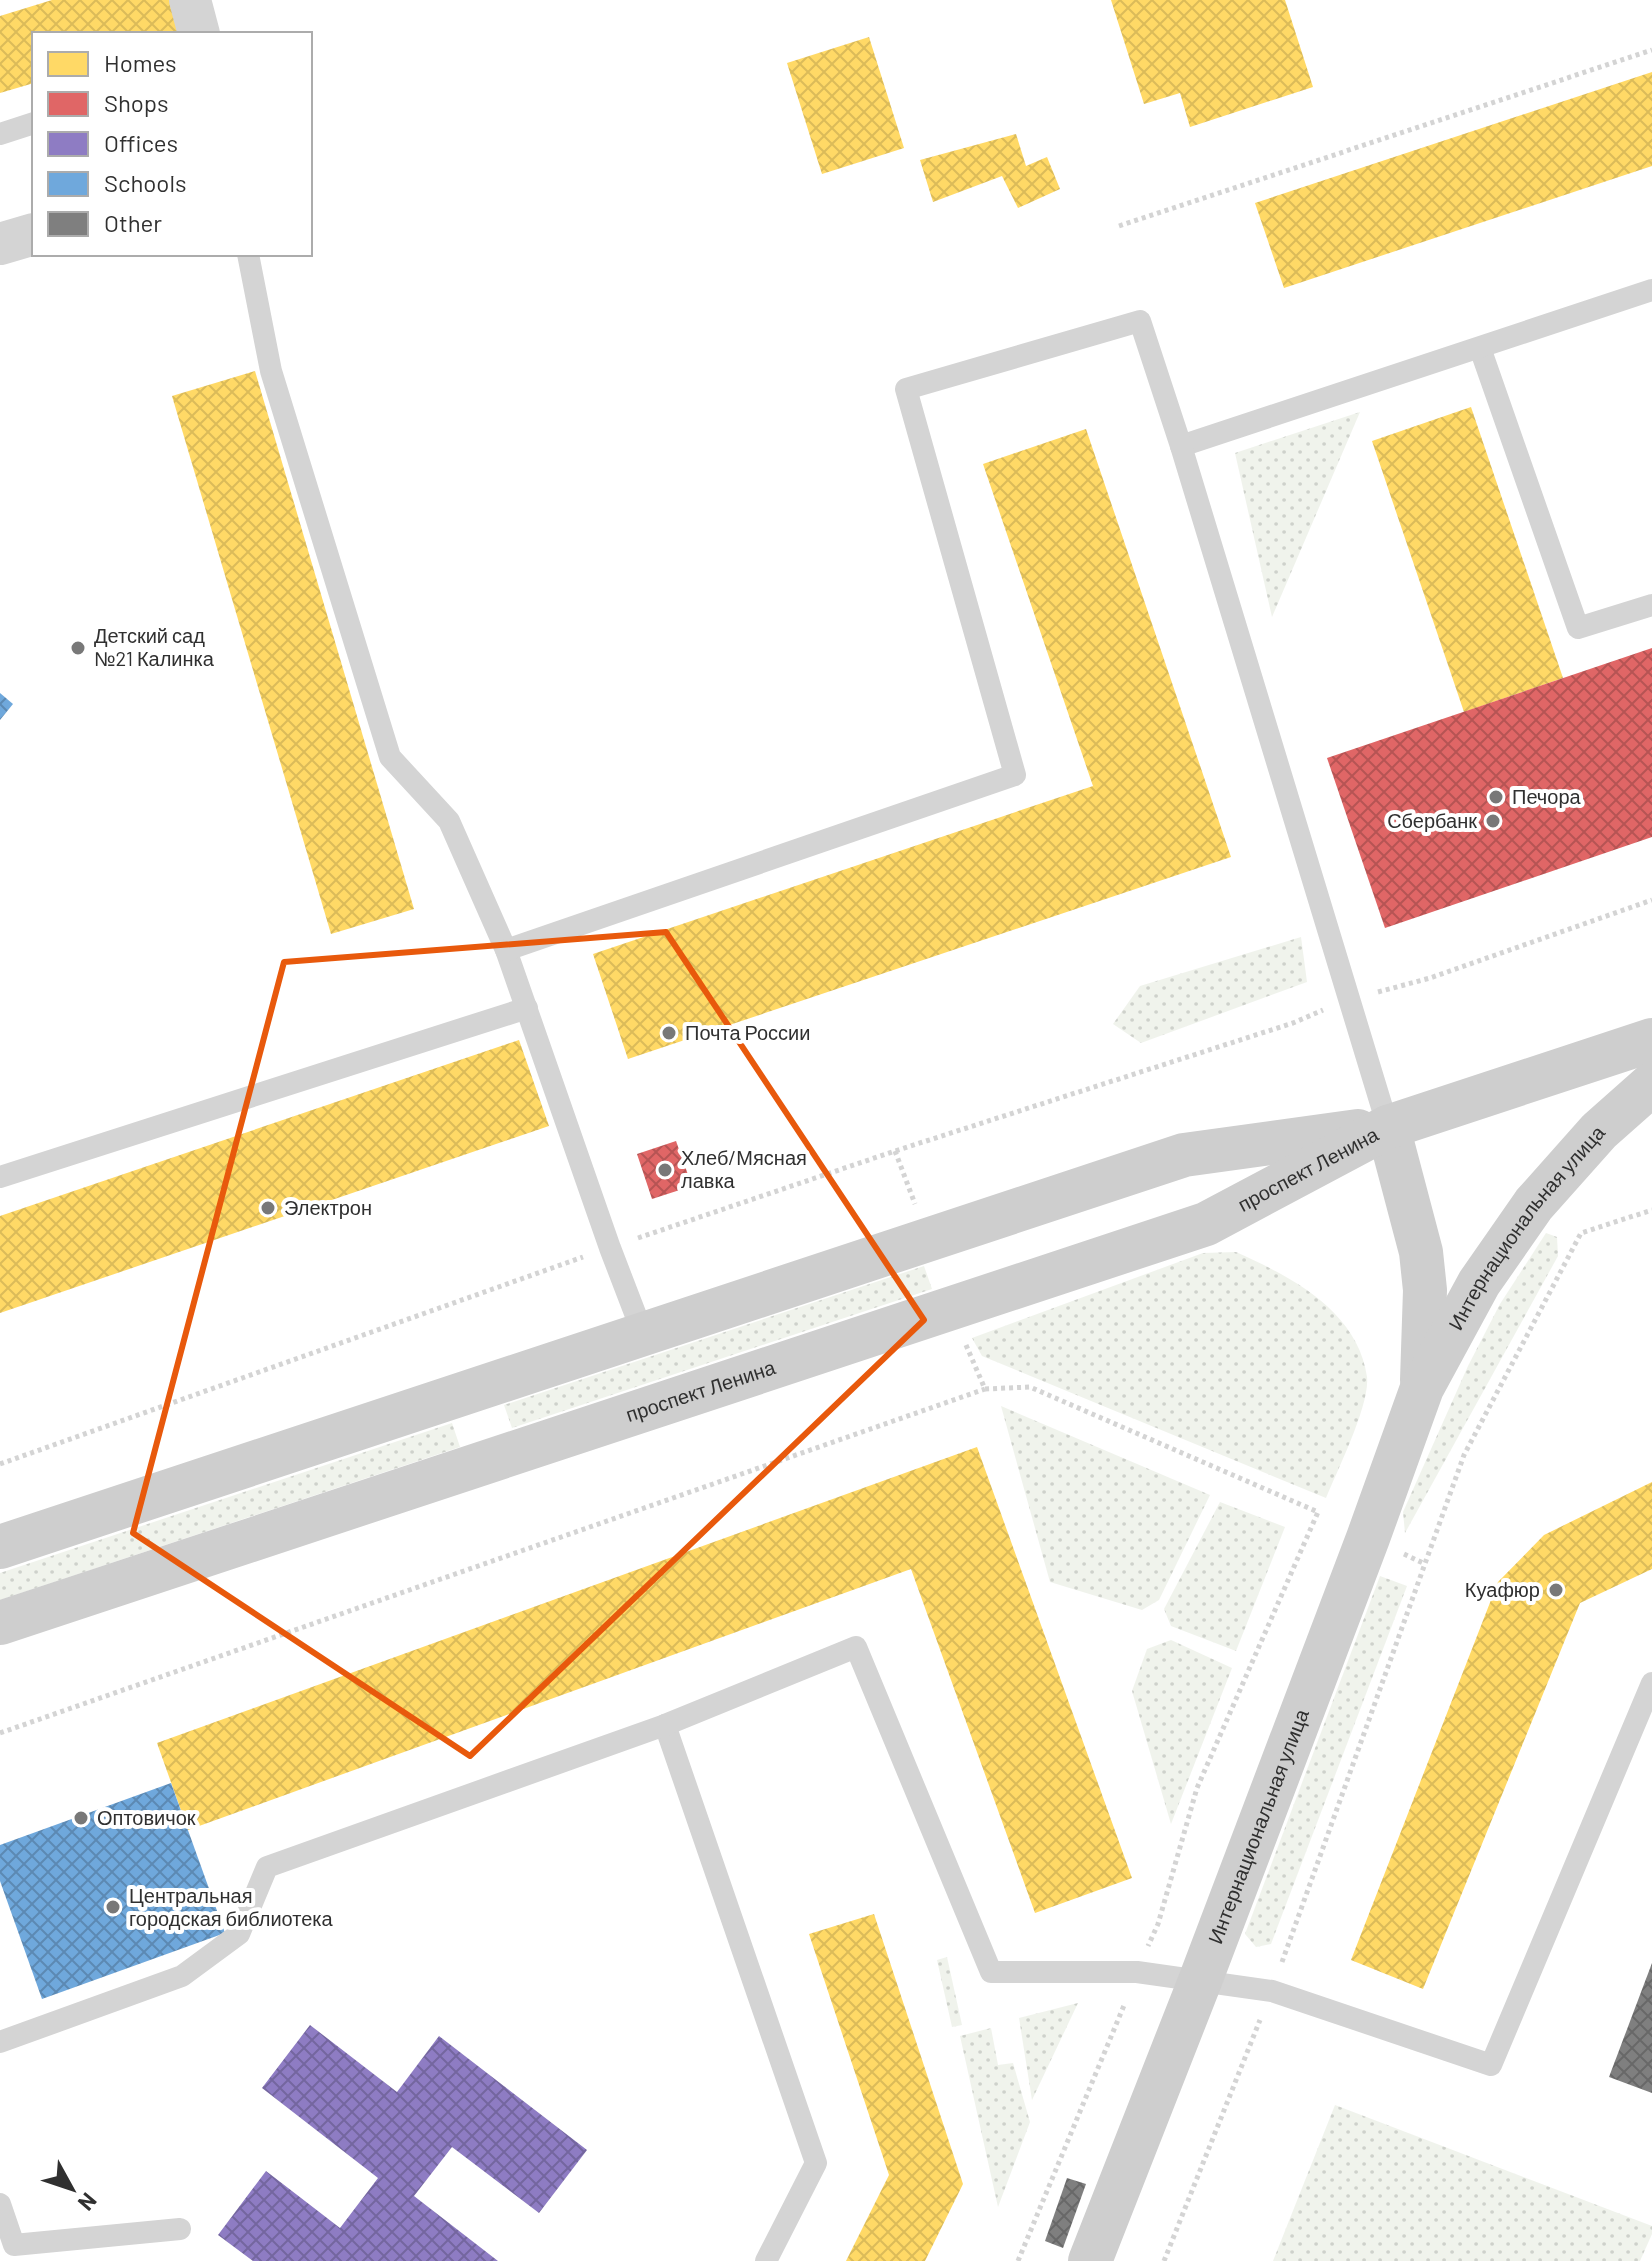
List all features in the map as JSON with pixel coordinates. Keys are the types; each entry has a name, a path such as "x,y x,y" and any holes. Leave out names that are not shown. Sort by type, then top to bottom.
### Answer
{"main road":[{"name":"проспект Ленина","path":"0,1623 1206,1224 1388,1127 1652,1040"},
{"name":"Интернациональная улица","path":"1090,2261 1200,1981 1422,1388 1479,1283 1534,1204 1599,1131 1652,1084"},
{"name":"проспект Ленина","path":"0,1547 1184,1155 1388,1127"},
{"name":"Интернациональная улица","path":"1388,1127 1421,1252 1425,1290 1422,1388"}],"street":[{"path":"190,0 198,32"},
{"path":"0,244 32,235"}],"lane":[{"path":"0,134 32,124"},
{"path":"248,256 271,371 390,757 449,821 506,950 643,1334"},
{"path":"1181,446 1652,290"},
{"path":"506,950 1015,775 906,389 1140,321 1181,446 1388,1127"},
{"path":"1480,348 1578,628 1652,605"},
{"path":"0,1177 527,1008"},
{"path":"0,2042 182,1976 239,1934 267,1867 665,1725 856,1647 991,1972 1137,1972 1272,1991 1491,2065 1652,1683"},
{"path":"665,1725 816,2163 766,2261"},
{"path":"0,2204 7,2247 180,2229"}],"path":[{"path":"1119,226 1652,50"},
{"path":"0,1464 610,1248 895,1151 1293,1023 1348,1000 1430,978 1652,900"},
{"path":"895,1151 929,1240"},
{"path":"1164,2261 1272,1991 1464,1455 1581,1233 1652,1210"},
{"path":"951,1308 985,1389"},
{"path":"0,1733 985,1389 1030,1387 1318,1512 1197,1788 1158,1924 1018,2261"}],"highlighted area":[{"path":"666,932 924,1320 470,1756 133,1533 284,962"}],"shaded area":[{"path":"1360,412 1272,617 1235,453"},
{"path":"1301,937 1307,982 1141,1043 1113,1024 1140,986"},
{"path":"1546,1233 1557,1237 1558,1256 1405,1533 1403,1512 1468,1366 1500,1304"},
{"path":"1236,1252 1278,1272 1318,1299 1336,1315 1361,1354 1367,1389 1352,1438 1326,1498 982,1356 972,1338 1203,1253"},
{"path":"924,1266 932,1289 512,1428 504,1405"},
{"path":"1001,1406 1210,1495 1159,1600 1142,1610 1050,1582"},
{"path":"452,1423 460,1447 0,1600 0,1573"},
{"path":"1220,1502 1285,1527 1236,1651 1171,1626 1164,1609"},
{"path":"1380,1576 1407,1586 1271,1944 1256,1947 1245,1934"},
{"path":"1171,1640 1232,1668 1171,1824 1132,1691 1147,1649"},
{"path":"947,1957 962,2025 952,2027 937,1960"},
{"path":"1078,2003 1032,2100 1019,2018"},
{"path":"991,2028 998,2065 1013,2063 1030,2122 998,2207 960,2036"},
{"path":"1335,2105 1652,2226 1652,2234 1640,2261 1273,2261"}],"building: Homes":[{"path":"52,0 181,0 191,32 32,32 32,84 0,93 0,16"},
{"path":"1111,0 1285,0 1313,87 1190,127 1180,93 1144,104"},
{"path":"869,37 904,148 822,174 787,63"},
{"path":"1652,72 1652,166 1284,288 1255,203"},
{"path":"1016,134 1026,166 1047,157 1060,189 1018,208 1002,176 933,202 920,160"},
{"path":"255,371 414,909 331,934 172,396"},
{"path":"1471,407 1563,678 1464,712 1372,441"},
{"path":"1086,429 1231,857 628,1059 593,954 1093,786 983,464"},
{"path":"519,1040 549,1126 0,1313 0,1216"},
{"path":"977,1447 1132,1878 1035,1913 911,1569 188,1830 157,1743"},
{"path":"1652,1482 1652,1569 1580,1603 1423,1989 1351,1960 1498,1582 1544,1535"},
{"path":"874,1914 963,2184 925,2261 846,2261 889,2175 809,1934"}],"building: Shops":[{"name":"Печора","path":"1652,648 1652,837 1385,928 1327,758"},
{"name":"Хлеб/Мясная лавка","path":"676,1141 692,1186 652,1199 637,1154"}],"building: Offices":[{"path":"310,2025 397,2092 439,2036 587,2150 539,2213 452,2147 414,2196 498,2261 253,2261 218,2235 266,2171 340,2228 378,2178 262,2088"}],"building: Schools":[{"path":"0,693 13,704 0,720"},
{"name":"Центральная городская библиотека","path":"171,1783 225,1933 42,1999 0,1881 0,1845"}],"building: Other":[{"path":"1652,1963 1652,2093 1609,2077"},
{"path":"1067,2178 1086,2184 1063,2248 1045,2241"}],"place":[{"name":"Детский сад №21 Калинка","path":"78,648"},
{"name":"Печора","path":"1496,797"},
{"name":"Сбербанк","path":"1493,821"},
{"name":"Почта России","path":"669,1033"},
{"name":"Хлеб/Мясная лавка","path":"665,1170"},
{"name":"Электрон","path":"268,1208"},
{"name":"Куафюр","path":"1556,1590"},
{"name":"Оптовичок","path":"81,1818"},
{"name":"Центральная городская библиотека","path":"113,1907"}]}
